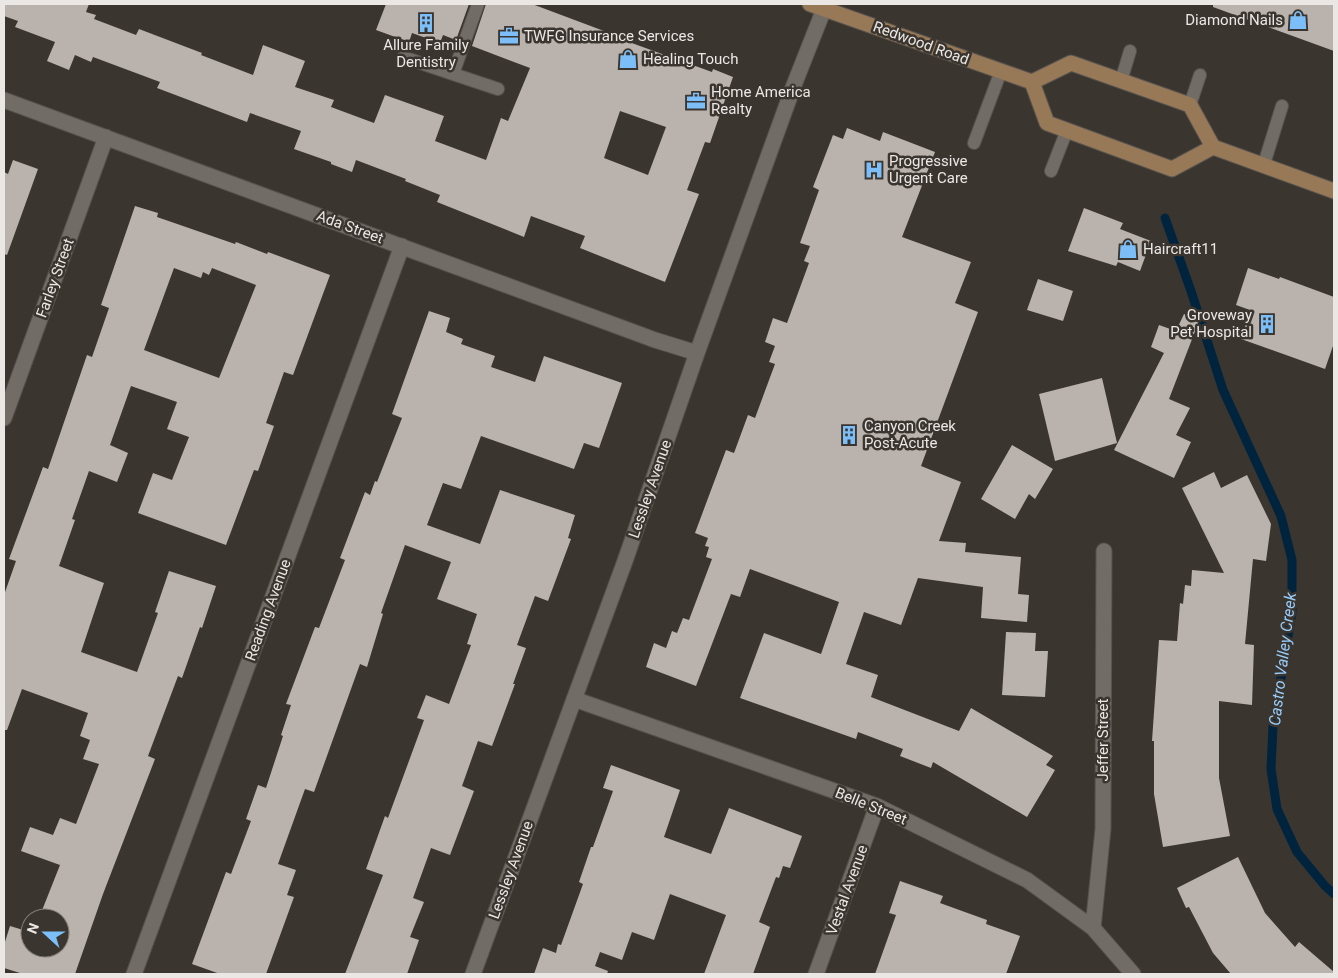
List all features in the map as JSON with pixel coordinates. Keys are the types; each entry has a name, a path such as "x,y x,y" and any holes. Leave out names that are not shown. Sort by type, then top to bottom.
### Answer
{"main road":[{"name":"Redwood Road","path":"820,5 1032,82"},
{"path":"1213,147 1172,169 1047,123 1032,82 1071,64 1121,80 1190,105 1213,147 1334,191"}],"street":[{"name":"Lessley Avenue","path":"473,974 625,561 697,353 794,86 820,5"},
{"name":"Ada Street","path":"4,100 655,340 697,353"},
{"name":"Farley Street","path":"4,418 106,137"},
{"name":"Reading Avenue","path":"134,974 402,246"},
{"name":"Jeffer Street","path":"1093,928 1103,829 1104,551"},
{"name":"Belle Street","path":"574,699 877,806 1026,880 1093,928 1133,974"},
{"name":"Vestal Avenue","path":"816,974 877,806"}],"lane":[{"path":"454,74 478,4"},
{"path":"1121,80 1130,50"},
{"path":"403,57 498,89"},
{"path":"974,144 1001,71"},
{"path":"1190,105 1200,75"},
{"path":"1264,164 1282,106"},
{"path":"1051,171 1067,130"}],"building":[{"path":"4,4 89,4 86,12 96,15 94,19 136,35 139,29 253,75 263,45 305,61 295,87 334,100 331,107 374,123 385,95 444,116 435,141 486,160 501,118 508,121 530,68 472,46 486,4 532,4 604,31 604,33 712,72 713,69 733,77 710,143 705,142 687,190 699,194 665,282 580,248 585,236 531,216 524,237 437,202 440,195 405,181 406,179 356,160 352,172 331,164 331,162 294,149 301,131 250,113 247,122 157,88 160,82 93,57 91,62 75,55 69,70 47,61 55,42 15,27 18,21 4,16","holes":["620,111 666,127 648,175 604,158"]},
{"path":"386,4 469,4 456,40 443,35 440,43 412,33 409,42 376,30"},
{"path":"1213,4 1334,4 1334,51 1213,7"},
{"path":"847,128 880,141 883,132 935,152 902,237 971,262 955,303 978,312 921,466 961,482 939,541 966,543 965,552 1021,557 1018,594 1029,595 1027,622 981,618 983,587 918,578 901,625 864,612 846,664 878,675 871,697 959,731 971,708 1053,756 1046,765 1055,770 1027,817 933,762 931,768 900,756 903,749 858,732 856,739 740,698 764,633 821,654 839,602 750,569 740,597 731,594 696,686 646,667 654,643 666,648 672,631 677,633 683,618 689,620 712,559 706,557 709,547 705,546 708,538 695,533 726,450 734,453 748,415 755,418 775,364 769,362 775,346 765,342 773,318 787,323 809,263 804,261 810,246 800,243 819,190 813,187 833,135 843,139"},
{"path":"13,160 38,169 7,255 4,254 4,172 8,174"},
{"path":"135,206 158,213 157,217 235,244 236,242 267,254 268,252 330,275 293,375 284,372 266,423 274,426 258,471 254,470 226,545 138,513 153,473 172,480 189,437 167,429 177,402 131,386 110,445 128,453 117,482 89,471 72,519 75,520 59,566 104,583 81,652 137,672 158,613 155,612 169,571 216,586 182,678 178,676 148,756 155,759 103,894 75,974 23,974 4,968 4,945 10,926 20,929 20,958 70,958 70,908 43,908 60,865 21,851 30,827 53,835 60,818 76,824 99,764 83,759 90,740 80,736 88,713 22,689 7,730 4,730 4,595 16,561 9,559 43,467 48,469 87,355 92,357 109,308 101,305","holes":["174,268 201,278 203,272 209,275 212,268 256,285 219,378 144,350"]},
{"path":"1084,208 1123,223 1120,229 1151,241 1140,271 1118,262 1116,266 1068,251"},
{"path":"1248,268 1279,279 1280,277 1334,297 1334,343 1325,369 1241,339 1250,310 1236,305"},
{"path":"1038,279 1073,291 1063,321 1027,310"},
{"path":"429,311 450,318 446,332 463,339 461,344 495,356 491,367 535,382 544,356 622,383 599,448 584,443 574,469 481,436 461,489 443,483 427,525 480,544 500,490 575,515 568,538 571,539 548,601 535,596 517,645 526,648 492,746 478,741 462,786 474,791 450,855 431,848 413,898 424,902 410,937 419,940 407,974 345,974 383,875 366,869 385,816 388,818 424,720 417,718 426,695 449,704 471,645 467,644 477,614 437,599 451,562 405,545 381,613 383,614 367,667 360,664 314,792 305,789 278,864 296,870 287,895 294,897 266,974 220,974 192,964 226,872 231,874 251,821 246,819 258,785 266,788 291,705 286,704 315,627 319,628 345,560 340,558 365,492 370,495 375,481 377,482 402,418 392,414"},
{"path":"1184,314 1199,321 1169,399 1190,408 1176,435 1191,442 1174,478 1114,450 1164,353 1151,347 1159,325 1176,331"},
{"path":"1102,378 1117,443 1055,461 1039,394"},
{"path":"1012,445 1053,469 1035,499 1029,494 1015,519 981,499"},
{"path":"1214,472 1221,488 1247,475 1271,524 1266,561 1253,559 1245,644 1254,645 1252,705 1219,701 1219,778 1230,836 1163,847 1154,794 1154,741 1152,741 1159,640 1177,641 1180,603 1183,604 1185,585 1191,586 1192,570 1224,573 1182,488"},
{"path":"1006,632 1036,633 1035,651 1048,651 1045,697 1002,695"},
{"path":"611,765 680,790 664,837 711,854 729,808 802,836 790,868 783,866 779,878 776,877 759,922 770,927 753,974 704,974 726,915 670,894 654,940 632,932 622,960 600,952 595,966 608,971 607,974 534,974 543,948 556,953 558,944 561,945 583,884 579,882 613,791 603,788"},
{"path":"1238,857 1265,913 1295,947 1299,942 1334,974 1231,974 1213,953 1189,907 1186,908 1177,888"},
{"path":"900,881 943,896 940,903 987,920 986,924 1020,936 1006,974 875,974 896,915 889,913"}],"waterway":[{"name":"Castro Valley Creek","path":"1165,218 1223,390 1281,516 1292,560 1292,612 1273,726 1271,769 1277,809 1297,852 1334,894"}],"place":[{"name":"Diamond Nails","path":"1298,20"},
{"name":"Allure Family Dentistry","path":"426,23"},
{"name":"TWFG Insurance Services","path":"509,36"},
{"name":"Healing Touch","path":"628,59"},
{"name":"Home America Realty","path":"696,101"},
{"name":"Progressive Urgent Care","path":"874,170"},
{"name":"Haircraft11","path":"1128,249"},
{"name":"Groveway Pet Hospital","path":"1267,324"},
{"name":"Canyon Creek Post-Acute","path":"849,435"}]}
